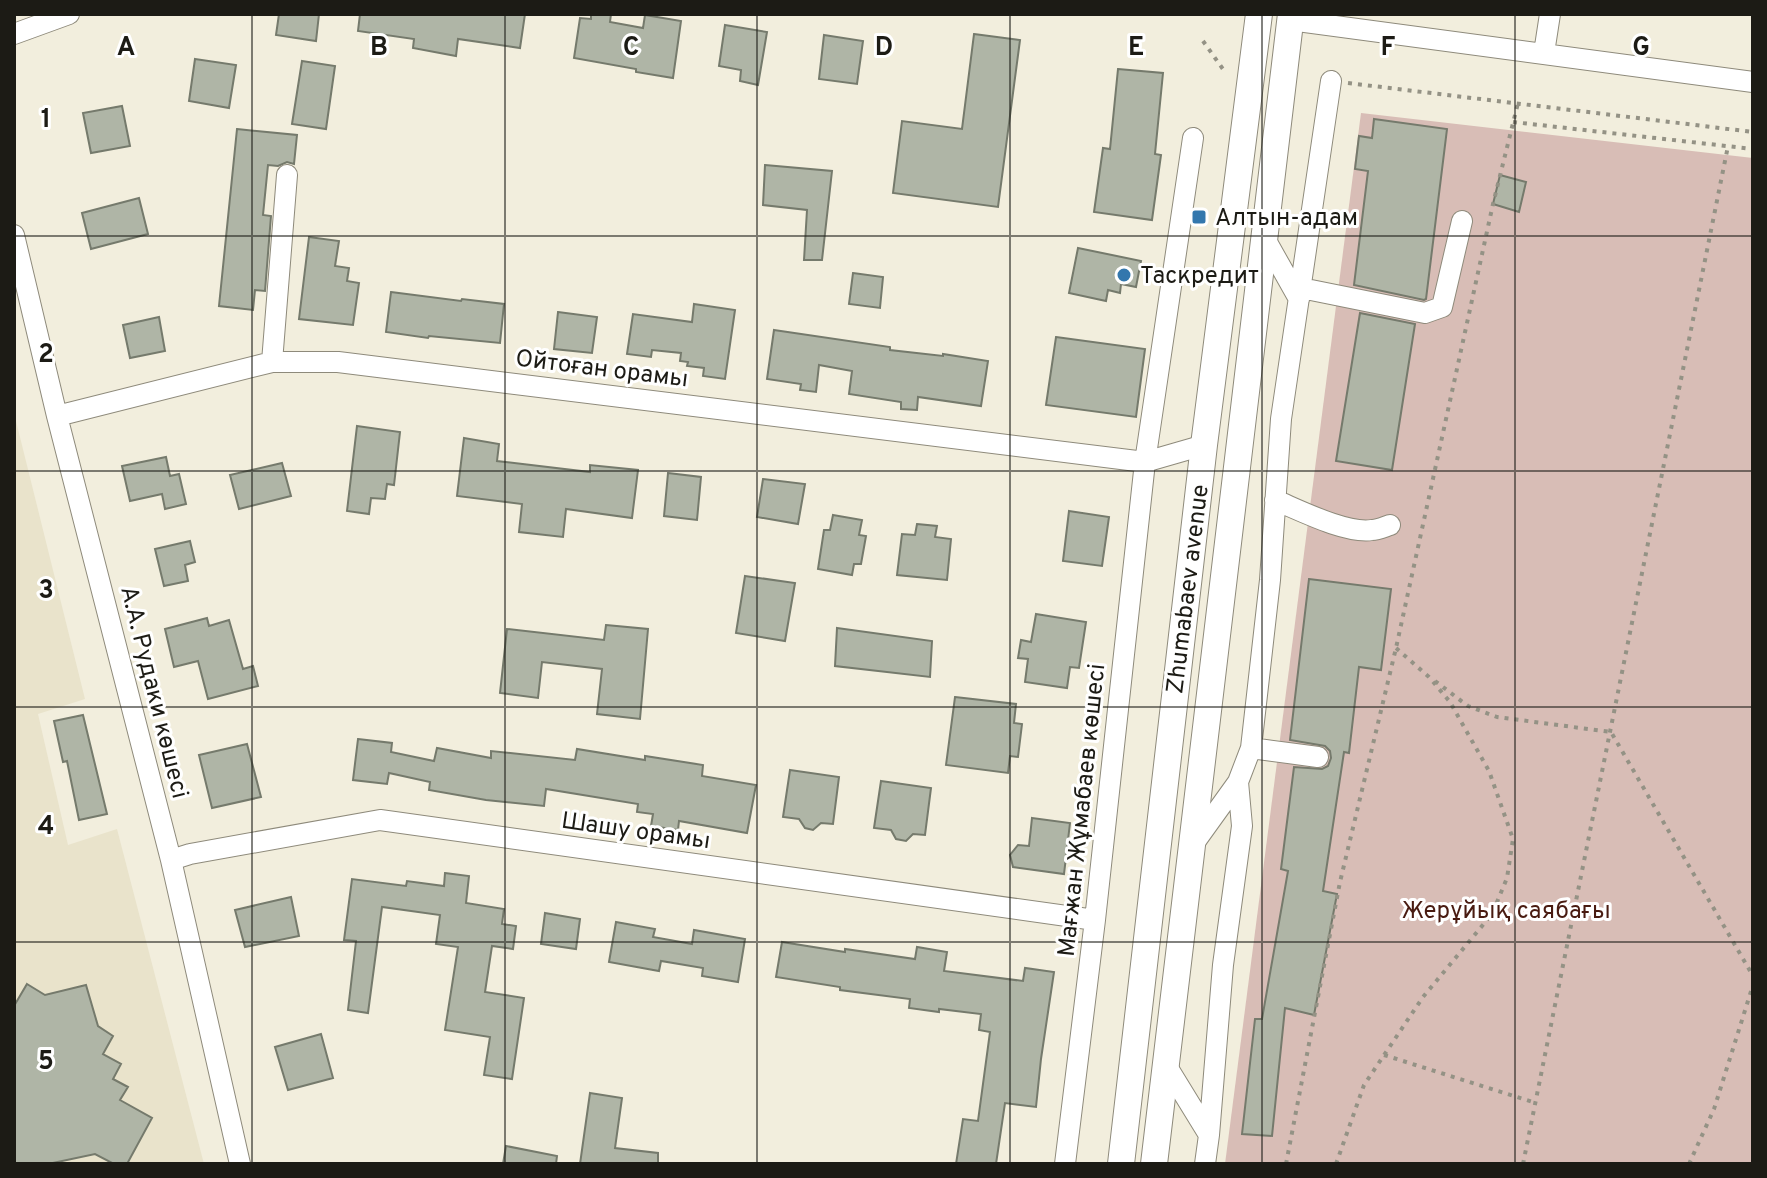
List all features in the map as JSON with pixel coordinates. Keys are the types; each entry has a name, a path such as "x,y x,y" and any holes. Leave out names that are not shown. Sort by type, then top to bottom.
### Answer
{"main road":[{"path":"1253,15 1290,17"},
{"name":"Zhumabaev avenue","path":"1121,1164 1253,15"},
{"name":"Zhumabaev avenue","path":"1154,1164 1290,17"}],"street":[{"path":"14,34 69,14"},
{"path":"1544,53 1550,14"},
{"path":"1290,17 1753,82"},
{"path":"1192,846 1238,782 1251,748 1270,580 1281,419 1331,81"},
{"name":"Мағжан Жұмабаев көшесі","path":"1065,1164 1145,462 1193,138"},
{"path":"272,362 287,175"},
{"path":"1264,237 1300,293 1425,313 1442,307 1462,221"},
{"name":"А.А. Рудаки көшесі","path":"14,235 171,860 240,1164"},
{"name":"Ойтоған орамы","path":"57,416 272,362 338,362 1145,462"},
{"path":"1145,462 1204,445"},
{"path":"1275,500 1349,528 1370,531 1390,525"},
{"path":"1251,748 1318,757"},
{"path":"1205,1164 1223,965 1242,826 1238,782"},
{"name":"Шашу орамы","path":"171,860 380,820 1095,920"},
{"path":"1166,1065 1209,1135"}],"path":[{"path":"1203,41 1225,72"},
{"path":"1331,81 1753,132"},
{"path":"1286,1164 1340,882 1396,648 1518,103"},
{"path":"1513,122 1753,149"},
{"path":"1523,1164 1728,146"},
{"path":"1396,648 1468,706 1497,717 1611,732"},
{"path":"1336,1164 1364,1085 1423,997 1492,914 1507,878 1513,839 1489,771 1450,702 1429,677"},
{"path":"1611,732 1753,976"},
{"path":"1689,1164 1714,1109 1753,985"},
{"path":"1384,1055 1536,1103"}],"shaded area":[{"path":"14,413 85,699 38,714 68,845 117,829 204,1164 14,1164"}],"green space":[{"name":"Жерұйық саябағы","path":"1361,113 1753,158 1753,1164 1225,1164"}],"building":[{"path":"279,14 319,14 316,41 276,35"},
{"path":"360,14 525,14 520,48 458,39 456,56 413,48 414,39 358,31"},
{"path":"591,14 611,14 610,22 643,28 645,15 681,21 673,78 574,58 580,18 591,19"},
{"path":"725,25 767,32 758,85 740,81 741,70 719,66"},
{"path":"974,34 1020,40 998,207 893,193 902,121 962,129"},
{"path":"824,35 863,41 857,84 819,79"},
{"path":"195,59 236,65 229,108 189,101"},
{"path":"302,61 335,66 326,129 292,124"},
{"path":"1118,69 1163,73 1155,154 1161,155 1152,220 1094,212 1103,148 1110,149"},
{"path":"122,106 130,146 91,153 83,113"},
{"path":"1374,119 1447,129 1424,300 1354,285 1368,171 1355,169 1359,136 1372,138"},
{"path":"237,129 297,135 294,164 268,165 263,215 271,216 265,291 255,290 253,310 219,306"},
{"path":"765,165 832,171 822,260 804,260 807,210 763,205"},
{"path":"1500,175 1526,182 1519,212 1493,204"},
{"path":"139,198 148,234 91,249 82,213"},
{"path":"309,237 339,241 335,266 349,268 347,281 359,283 353,325 299,319"},
{"path":"1078,248 1141,261 1136,287 1121,284 1120,293 1108,290 1106,301 1069,293"},
{"path":"853,273 883,277 880,308 849,304"},
{"path":"391,292 504,304 500,343 386,332"},
{"path":"694,304 735,310 725,379 703,376 704,368 687,366 688,362 680,361 681,353 652,350 651,357 627,354 633,314 692,322"},
{"path":"558,312 597,317 592,353 554,349"},
{"path":"1360,313 1415,324 1392,470 1336,461"},
{"path":"159,317 165,351 130,358 123,325"},
{"path":"774,330 890,347 890,350 988,361 981,406 918,397 917,410 901,409 901,402 849,394 852,371 819,365 816,392 800,390 801,384 767,379"},
{"path":"1056,337 1145,349 1136,417 1046,405"},
{"path":"357,426 400,432 394,485 387,484 385,499 371,498 369,514 347,511"},
{"path":"464,438 499,444 497,461 590,472 590,465 638,470 632,518 566,509 563,537 519,532 522,504 457,496"},
{"path":"166,457 170,476 179,474 186,504 165,509 162,494 130,501 122,466"},
{"path":"282,463 291,496 239,509 230,475"},
{"path":"668,473 701,477 697,520 664,516"},
{"path":"763,479 805,484 798,524 757,517"},
{"path":"1069,511 1109,517 1102,566 1063,561"},
{"path":"833,515 862,520 859,535 866,536 861,564 854,564 852,575 818,569 824,530 830,530"},
{"path":"917,524 937,526 935,537 951,539 947,580 897,575 902,534 915,535"},
{"path":"190,541 195,562 185,565 188,581 164,586 155,549"},
{"path":"745,576 795,583 785,641 736,633"},
{"path":"1309,579 1391,589 1381,670 1359,667 1349,753 1344,752 1323,891 1337,894 1314,1015 1285,1008 1272,1136 1242,1134 1255,1019 1262,1019 1288,871 1281,869 1294,767 1322,769 1328,766 1331,758 1325,746 1290,740"},
{"path":"1036,614 1086,622 1079,668 1070,667 1067,688 1025,682 1028,659 1018,658 1021,640 1031,642"},
{"path":"207,618 209,626 229,620 243,669 253,666 258,686 208,699 198,661 174,667 165,629"},
{"path":"606,625 648,629 640,719 597,714 602,669 542,662 538,698 500,693 507,629 604,640"},
{"path":"837,628 932,641 930,677 835,666"},
{"path":"955,697 1016,704 1014,723 1022,724 1018,757 1010,756 1008,773 946,765"},
{"path":"83,715 107,814 79,820 67,761 63,762 54,721"},
{"path":"358,739 392,743 391,752 434,761 437,748 491,758 491,751 575,760 577,749 645,760 645,756 703,765 702,776 756,785 747,833 679,821 678,830 651,826 653,814 637,812 638,804 546,789 544,806 429,790 430,782 389,773 387,784 353,780"},
{"path":"247,744 261,797 212,808 199,755"},
{"path":"790,770 839,777 833,824 821,823 813,830 805,828 799,819 783,817"},
{"path":"881,781 931,788 925,835 913,834 906,841 896,839 891,830 874,828"},
{"path":"1032,818 1070,823 1064,874 1013,867 1010,855 1018,845 1029,846"},
{"path":"445,873 469,876 466,903 504,909 502,924 516,926 513,949 492,946 485,992 524,998 512,1079 484,1075 490,1037 445,1030 458,947 436,944 440,915 382,907 368,1013 348,1010 356,941 344,940 352,879 406,886 407,881 444,886"},
{"path":"291,897 299,936 245,947 235,910"},
{"path":"545,913 580,919 576,949 541,944"},
{"path":"616,922 655,929 653,937 692,944 694,930 745,939 738,982 702,976 703,968 661,961 659,971 609,962"},
{"path":"782,942 915,959 917,947 947,952 944,971 1023,981 1025,968 1054,972 1036,1107 1005,1103 996,1164 956,1164 963,1119 978,1121 990,1032 979,1030 981,1014 909,1008 910,999 840,990 840,987 776,977"},
{"path":"27,984 45,995 86,985 98,1026 113,1036 103,1054 121,1064 113,1079 128,1087 120,1100 152,1118 127,1164 114,1164 95,1154 48,1164 14,1164 14,1006"},
{"path":"321,1034 333,1078 288,1090 275,1047"},
{"path":"590,1093 622,1098 615,1148 658,1153 658,1164 580,1164"},
{"path":"506,1146 557,1156 556,1164 503,1164"}],"place":[{"name":"Алтын-адам","path":"1199,217"},
{"name":"Таскредит","path":"1124,275"}]}
